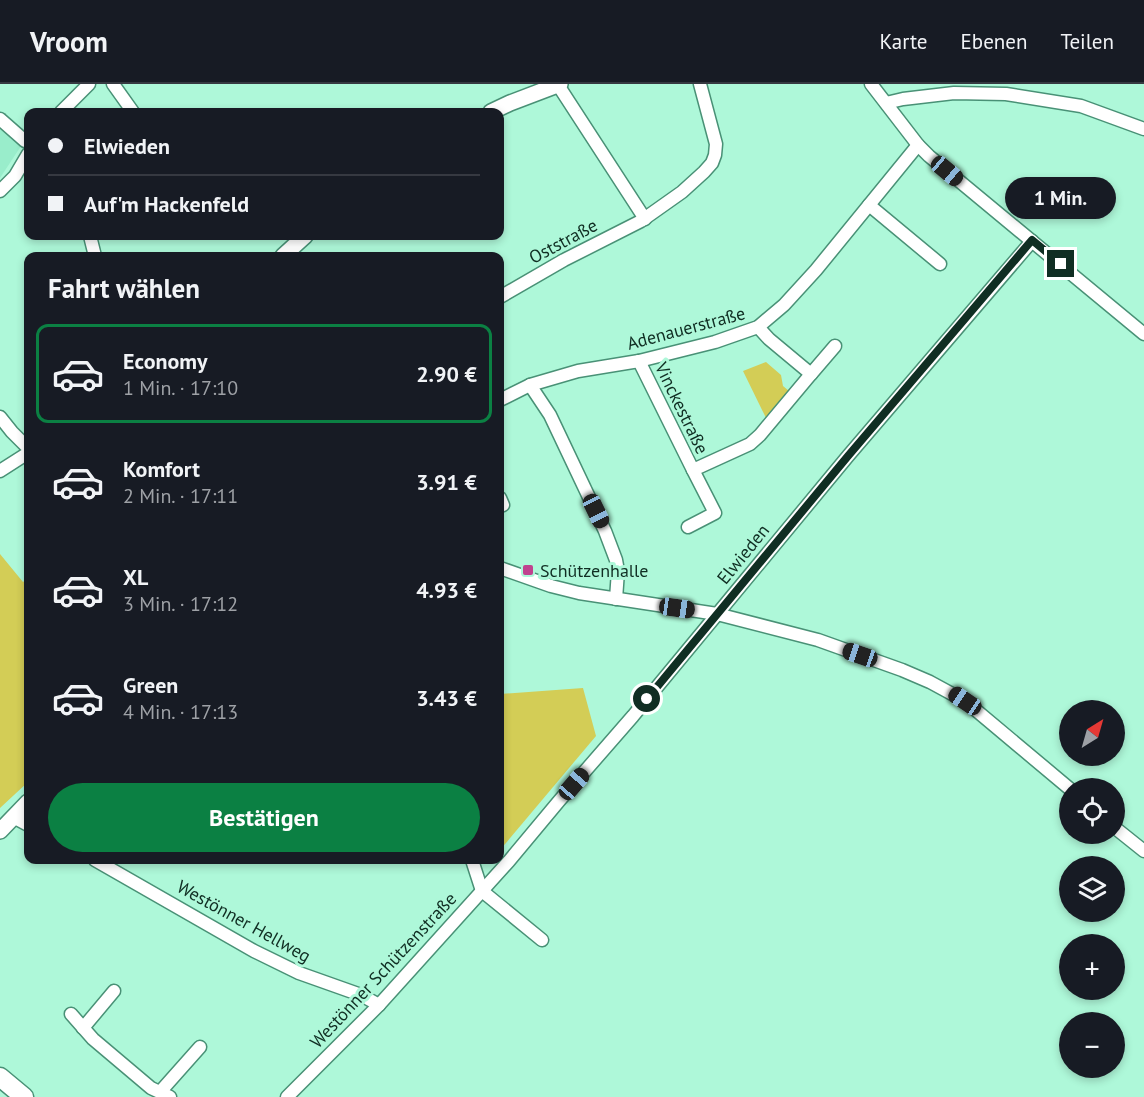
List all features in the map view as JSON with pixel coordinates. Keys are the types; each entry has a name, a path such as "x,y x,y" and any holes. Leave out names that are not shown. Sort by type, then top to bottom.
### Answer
{"main road":[{"path":"0,1077 24,1097"}],"street":[{"path":"65,108 89,84"},
{"path":"113,84 130,108"},
{"path":"499,108 559,84 645,219"},
{"name":"Oststraße","path":"504,295 564,260 645,219 682,192 704,172 712,163 716,144 700,84"},
{"path":"872,84 929,156 1144,334"},
{"path":"886,103 954,93 1006,94 1081,106 1144,129"},
{"path":"0,119 24,140"},
{"name":"Adenauerstraße","path":"504,398 530,385 578,371 639,360 715,342 758,327 784,305 816,270 918,145"},
{"path":"0,191 15,176 24,161"},
{"path":"869,205 940,264"},
{"path":"287,252 300,240"},
{"name":"Elwieden","path":"482,891 633,716 848,456 1032,240"},
{"path":"758,327 811,374"},
{"name":"Vinckestraße","path":"693,471 750,444 835,346"},
{"name":"Vinckestraße","path":"639,360 715,513 687,527"},
{"path":"530,385 550,415 605,531 618,571 616,599"},
{"path":"0,417 24,444"},
{"path":"0,471 24,456"},
{"path":"504,569 579,593 717,614 818,640 902,670 965,701 1059,780"},
{"path":"0,831 24,806"},
{"path":"13,817 24,823"},
{"path":"1125,836 1144,851"},
{"name":"Westönner Hellweg","path":"102,864 254,951 299,974 361,995 379,1005"},
{"name":"Westönner Schützenstraße","path":"287,1097 379,1005 482,891 473,864"},
{"path":"482,891 542,940"},
{"path":"83,1028 114,991"},
{"path":"71,1014 93,1039 151,1088 165,1095 200,1047"}],"shaded area":[{"path":"0,123 23,143 0,178"},
{"path":"766,362 781,375 783,386 789,391 766,418 743,371"},
{"path":"0,554 24,581 24,786 0,808"},
{"path":"583,688 596,736 504,845 504,694"}],"place":[{"name":"Schützenhalle","path":"528,570"}],"route":[{"path":"647,699 848,456 1032,240 1061,264"}]}
